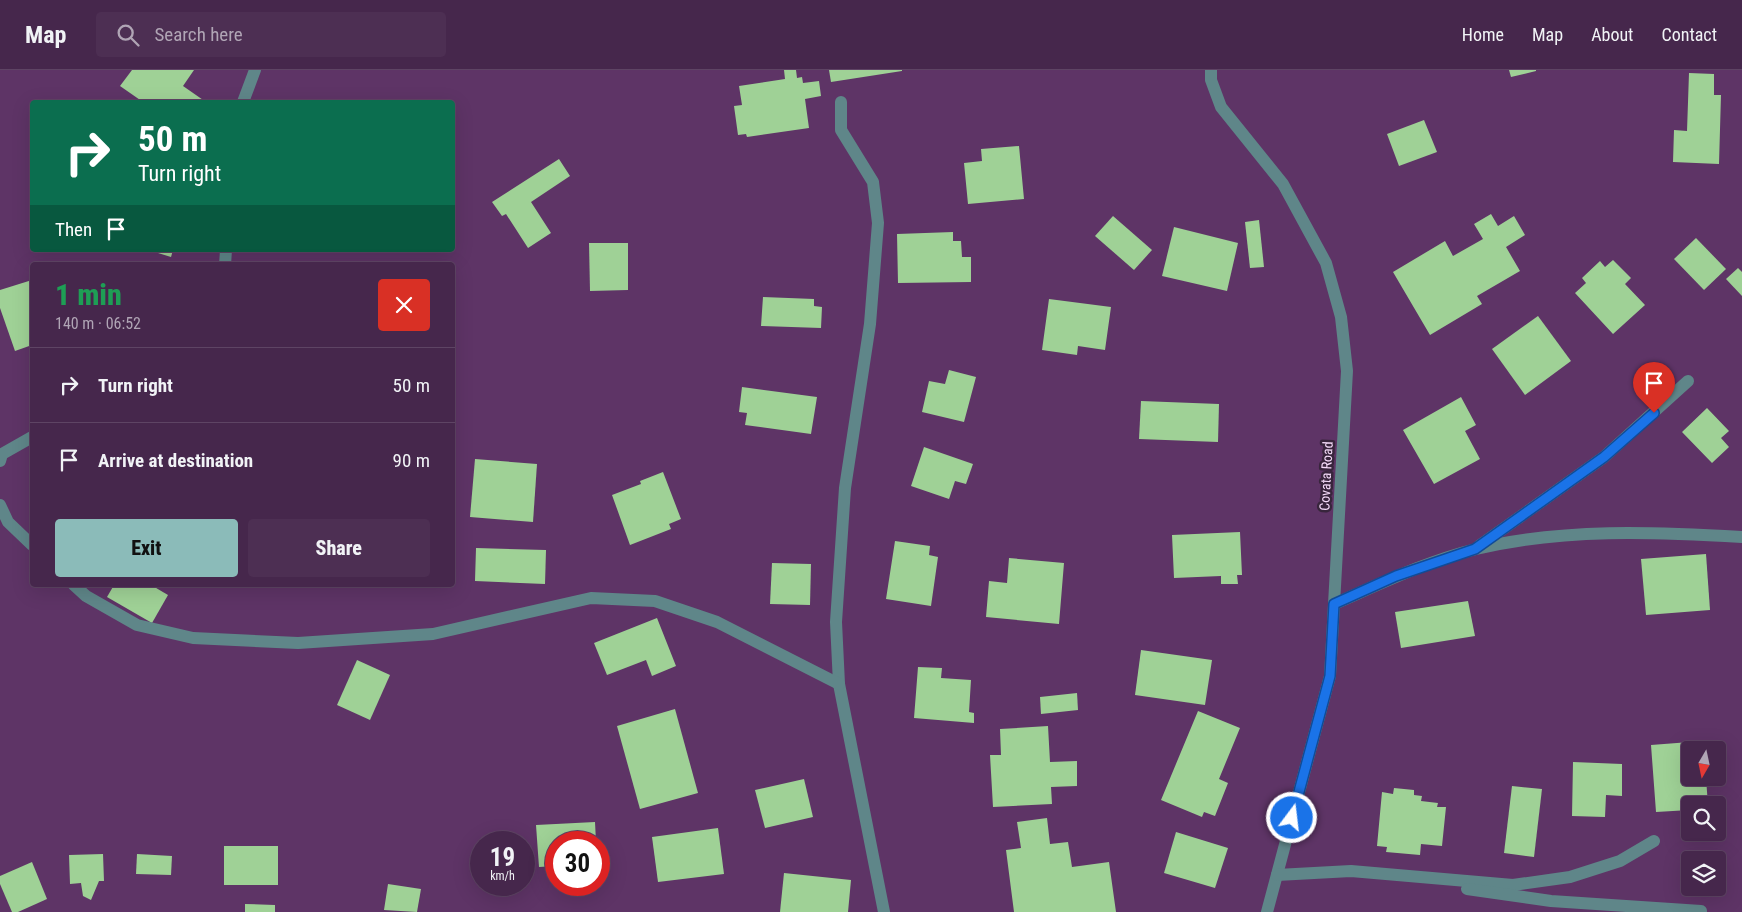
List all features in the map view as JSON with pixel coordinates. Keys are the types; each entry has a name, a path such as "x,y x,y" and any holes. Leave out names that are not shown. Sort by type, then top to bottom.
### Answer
{"street":[{"path":"244,100 255,70"},
{"name":"Covata Road","path":"1210,70 1211,80 1221,107 1282,184 1326,263 1341,317 1347,372 1330,676 1267,912"},
{"path":"840,102 842,130 873,182 878,223 870,324 845,488 836,622 839,684 884,912"},
{"path":"1475,549 1604,457 1688,381"},
{"path":"0,461 2,454 30,438"},
{"path":"0,506 8,522 30,543"},
{"path":"1334,604 1396,576 1475,549 1538,537 1662,532 1742,537"},
{"path":"76,587 86,596 136,625 193,638 298,643 433,634 591,598 655,601 717,622 839,684"},
{"path":"1277,875 1351,871 1513,885 1570,878 1620,861 1654,841"},
{"path":"1351,871 1551,902 1700,911"}],"building":[{"path":"132,70 194,70 183,86 203,100 140,100 120,86"},
{"path":"784,70 796,70 797,78 802,77 803,83 819,81 821,96 805,99 809,128 747,137 746,134 738,135 734,106 742,105 739,86 785,79"},
{"path":"829,70 902,70 902,71 831,82"},
{"path":"1509,70 1536,70 1536,71 1511,77"},
{"path":"1689,73 1714,74 1714,95 1721,95 1719,164 1673,162 1674,130 1687,131"},
{"path":"1424,120 1437,152 1399,166 1387,134"},
{"path":"1019,146 1024,199 968,204 964,163 982,161 981,149"},
{"path":"559,159 570,176 531,202 551,233 528,248 506,214 502,216 492,202"},
{"path":"1491,214 1498,226 1514,216 1525,235 1506,247 1520,271 1477,296 1482,304 1430,335 1393,272 1445,241 1453,256 1483,239 1474,224"},
{"path":"1113,216 1152,250 1134,270 1095,236"},
{"path":"1259,220 1264,267 1250,268 1245,222"},
{"path":"1174,227 1238,243 1227,291 1162,276"},
{"path":"953,232 953,241 961,241 962,257 971,257 971,282 898,283 897,234"},
{"path":"1696,238 1726,269 1704,290 1674,259"},
{"path":"589,243 628,243 628,290 590,291"},
{"path":"158,252 172,252 171,257"},
{"path":"1613,260 1631,278 1625,284 1645,305 1613,334 1575,293 1586,283 1582,278 1600,261 1605,267"},
{"path":"1738,268 1742,272 1742,296 1726,279"},
{"path":"30,281 30,346 15,351 0,308 0,290"},
{"path":"763,297 814,299 814,306 822,307 821,328 761,326"},
{"path":"1049,299 1111,307 1105,350 1078,346 1077,355 1042,350"},
{"path":"1538,316 1571,361 1525,395 1492,349"},
{"path":"949,370 976,377 964,422 922,412 929,381 945,384"},
{"path":"742,387 817,397 811,434 745,425 747,413 739,412"},
{"path":"1461,397 1476,425 1465,431 1480,459 1434,484 1403,430"},
{"path":"1141,401 1219,404 1218,442 1139,439"},
{"path":"1707,408 1729,431 1721,438 1729,447 1712,463 1682,432"},
{"path":"924,447 973,464 966,484 955,481 949,499 911,486"},
{"path":"475,459 537,464 533,522 470,517"},
{"path":"663,472 681,519 669,524 671,529 630,545 612,495 641,484 640,481"},
{"path":"1240,532 1242,575 1237,575 1238,584 1221,584 1221,576 1174,578 1172,535"},
{"path":"895,541 930,546 929,555 938,557 931,606 886,599"},
{"path":"476,548 546,550 545,584 475,581"},
{"path":"1706,554 1710,610 1646,615 1641,559"},
{"path":"1009,558 1064,563 1059,624 986,617 989,581 1007,583"},
{"path":"772,563 811,564 810,605 770,604"},
{"path":"113,587 154,587 168,595 152,623 107,597"},
{"path":"1468,601 1475,636 1401,648 1395,612"},
{"path":"657,618 676,666 652,676 646,660 607,675 594,643"},
{"path":"1141,650 1212,660 1205,705 1135,695"},
{"path":"357,660 390,675 370,720 337,705"},
{"path":"918,667 942,668 941,678 971,680 969,712 974,713 974,723 914,718"},
{"path":"1077,693 1078,710 1041,714 1040,697"},
{"path":"675,709 698,793 640,809 617,726"},
{"path":"1198,711 1240,728 1219,779 1228,783 1215,816 1204,812 1202,817 1161,800"},
{"path":"1048,726 1050,762 1077,761 1077,786 1051,787 1052,804 993,807 990,755 1001,755 1000,729"},
{"path":"1681,743 1681,786 1707,786 1707,796 1681,796 1681,811 1656,812 1651,745"},
{"path":"1573,762 1622,764 1622,796 1606,795 1605,817 1572,816"},
{"path":"804,779 813,817 765,828 755,790"},
{"path":"1512,786 1542,789 1534,857 1504,853"},
{"path":"1394,788 1414,790 1414,795 1422,796 1421,801 1438,803 1437,807 1446,807 1442,846 1421,844 1420,855 1386,852 1387,847 1377,846 1382,792 1393,794"},
{"path":"1047,818 1050,844 1068,842 1072,867 1109,862 1116,912 1014,912 1006,850 1021,848 1017,822"},
{"path":"595,822 595,831 545,831 545,867 539,867 536,825"},
{"path":"718,828 724,874 658,882 652,837"},
{"path":"1176,832 1228,848 1215,888 1164,873"},
{"path":"224,846 278,846 278,885 224,885"},
{"path":"103,854 104,881 99,881 91,900 83,896 81,883 70,884 69,855"},
{"path":"137,854 172,856 171,875 136,874"},
{"path":"32,862 47,899 18,912 12,912 0,884 0,876"},
{"path":"784,873 851,880 848,912 780,912"},
{"path":"388,884 421,889 417,912 384,910"},
{"path":"245,904 275,905 275,912 245,912"}],"route":[{"path":"1292,818 1330,676 1334,604 1396,576 1475,549 1604,457 1654,413"}]}
